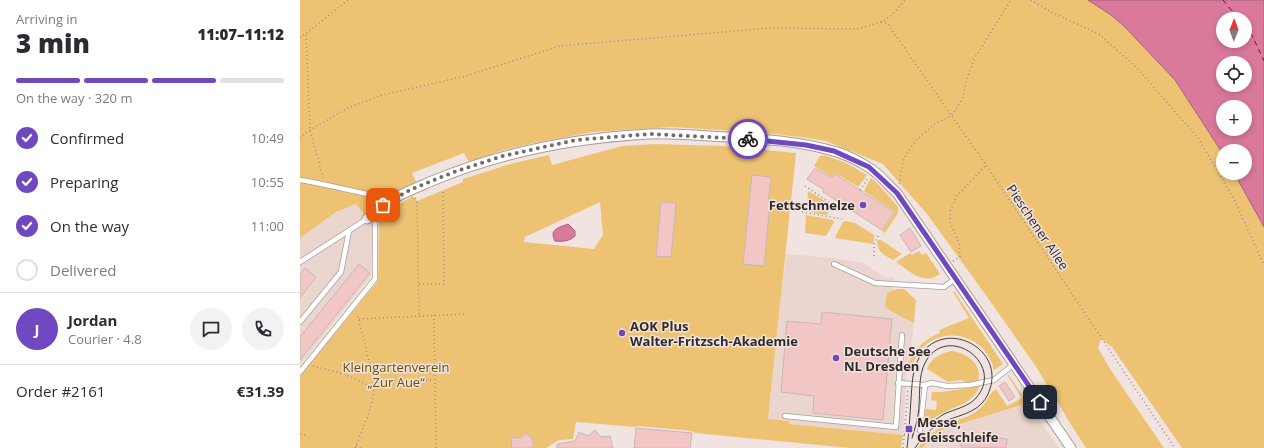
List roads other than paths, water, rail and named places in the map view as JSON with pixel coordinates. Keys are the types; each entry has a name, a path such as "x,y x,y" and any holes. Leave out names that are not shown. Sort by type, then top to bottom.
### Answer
{"street":[{"path":"367,219 375,210 412,189 454,172 503,156 576,140 650,134 755,139 806,145 834,151 869,167 897,193 1071,448"}],"lane":[{"path":"300,180 325,184 392,200"},
{"path":"300,372 375,279 375,210"},
{"path":"300,262 367,219"},
{"path":"300,322 341,272 349,231"},
{"path":"834,264 876,283 944,287 955,279"},
{"path":"785,416 896,427 902,335"},
{"path":"898,383 925,385 932,383 947,386 963,386 992,381 1014,364"},
{"path":"920,430 925,385"}],"tram line":[{"path":"907,448 913,378 919,358 930,345 943,339 957,339 971,343 982,352 990,364 992,379 987,396 983,402 972,411 935,426 915,448"},
{"path":"912,438 919,408 921,373 926,361 936,350 947,346 959,347 970,352 979,361 984,373 983,385 976,398 965,406 944,414 929,425"}],"place":[{"name":"Fettschmelze","path":"863,205"},
{"name":"AOK Plus Walter-Fritzsch-Akademie","path":"622,333"},
{"name":"Deutsche See NL Dresden","path":"836,358"},
{"name":"Messe, Gleisschleife","path":"909,429"}],"park label":[{"name":"Kleingartenverein „Zur Aue“","path":"396,374"}]}
